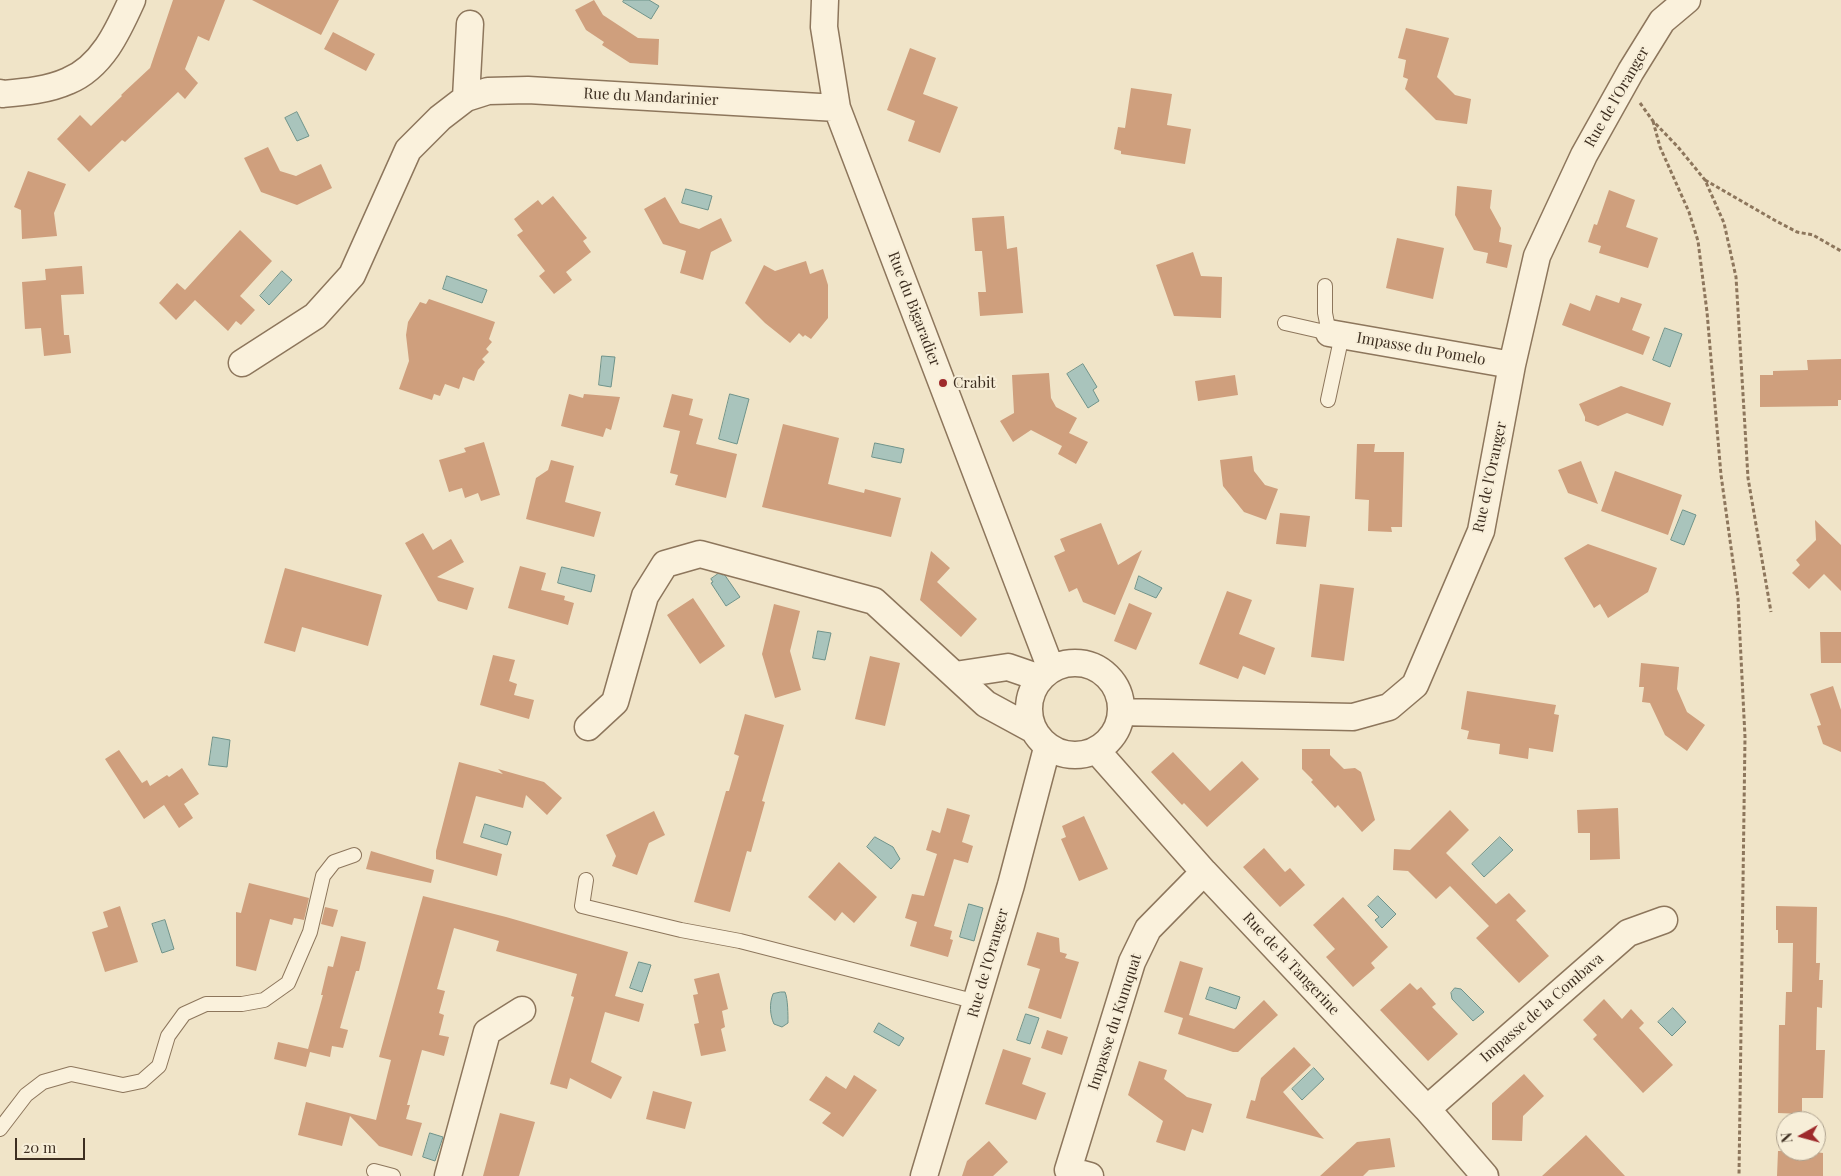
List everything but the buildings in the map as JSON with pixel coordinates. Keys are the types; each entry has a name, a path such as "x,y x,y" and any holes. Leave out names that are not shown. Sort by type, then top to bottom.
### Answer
{"street":[{"path":"0,93 39,90 69,81 89,68 118,31 132,0"},
{"name":"Rue du Bigaradier","path":"825,0 824,27 837,108 1046,673"},
{"name":"Rue de l'Oranger","path":"1122,712 1353,716 1389,707 1415,685 1481,531 1512,365 1537,256 1584,155 1625,82 1662,21 1686,0"},
{"path":"466,98 470,24"},
{"name":"Rue du Mandarinier","path":"242,363 315,316 352,275 408,150 440,118 466,98 488,91 528,90 837,108"},
{"name":"Impasse du Pomelo","path":"1336,334 1512,365"},
{"path":"588,727 615,702 645,596 665,564 700,554 874,600 986,704 1063,755 1080,756 1097,751 1109,741 1118,728 1122,712 1120,696 1113,682 1101,671 1086,664 1071,662 1046,673 1030,693 1028,711 1039,738"},
{"path":"955,675 1008,667 1046,673"},
{"name":"Rue de l'Oranger","path":"924,1176 1011,884 1039,738"},
{"name":"Rue de la Tangerine","path":"1097,751 1204,872 1427,1108 1486,1176"},
{"name":"Impasse du Kumquat","path":"1090,1176 1068,1170 1132,962 1148,930 1204,872"},
{"name":"Impasse de la Combava","path":"1427,1108 1628,933 1664,920"},
{"path":"448,1176 487,1032 522,1010"}],"lane":[{"path":"1325,286 1325,313 1336,334 1328,400"},
{"path":"1285,323 1336,334"},
{"path":"0,1129 26,1095 44,1082 71,1074 123,1085 142,1081 159,1066 168,1036 184,1014 206,1004 242,1004 264,1000 288,983 310,932 323,876 334,862 354,855"},
{"path":"586,880 582,906 681,930 740,941 977,1002"},
{"path":"374,1171 393,1176"}],"path":[{"path":"1625,82 1653,121 1678,147 1704,180 1724,223 1736,277 1748,478 1771,612"},
{"path":"1653,121 1660,147 1689,212 1698,241 1707,312 1721,475 1738,598 1745,737 1739,1176"},
{"path":"1704,180 1797,232 1813,235 1841,251"}],"water":[{"path":"624,0 649,0 659,6 651,19 623,2"},
{"path":"297,112 309,136 297,141 285,118"},
{"path":"686,189 712,196 708,210 682,203"},
{"path":"282,271 292,280 269,305 260,296"},
{"path":"447,276 487,290 482,303 443,289"},
{"path":"1665,328 1682,334 1670,367 1653,360"},
{"path":"602,356 615,357 611,387 599,385"},
{"path":"1083,364 1097,387 1093,390 1099,401 1088,408 1067,374"},
{"path":"730,394 749,399 737,444 719,439"},
{"path":"875,443 904,449 901,463 872,457"},
{"path":"1683,510 1696,515 1684,545 1671,540"},
{"path":"562,567 595,575 591,592 558,583"},
{"path":"721,572 740,597 726,606 711,583 713,582 711,579"},
{"path":"1139,576 1162,588 1156,598 1135,589"},
{"path":"818,631 831,633 825,660 813,658"},
{"path":"213,737 230,740 227,767 209,765"},
{"path":"485,824 511,832 507,845 481,837"},
{"path":"875,837 893,847 900,859 891,869 867,847"},
{"path":"1500,837 1513,850 1484,877 1472,864"},
{"path":"1378,896 1396,914 1382,928 1375,920 1379,917 1368,906"},
{"path":"969,904 983,908 974,941 960,937"},
{"path":"165,920 174,949 162,953 152,924"},
{"path":"639,962 651,965 642,992 630,988"},
{"path":"1210,987 1240,997 1236,1009 1206,999"},
{"path":"1455,988 1461,989 1484,1012 1473,1021 1452,999 1451,993"},
{"path":"785,992 788,1012 788,1023 782,1027 774,1024 770,1009 773,994"},
{"path":"1673,1008 1686,1022 1672,1036 1658,1022"},
{"path":"1026,1014 1039,1018 1030,1044 1017,1040"},
{"path":"879,1023 904,1038 899,1046 874,1032"},
{"path":"1314,1068 1324,1079 1302,1100 1292,1089"},
{"path":"430,1133 443,1137 435,1161 423,1157"}],"place":[{"name":"Crabit","path":"943,383"}]}
